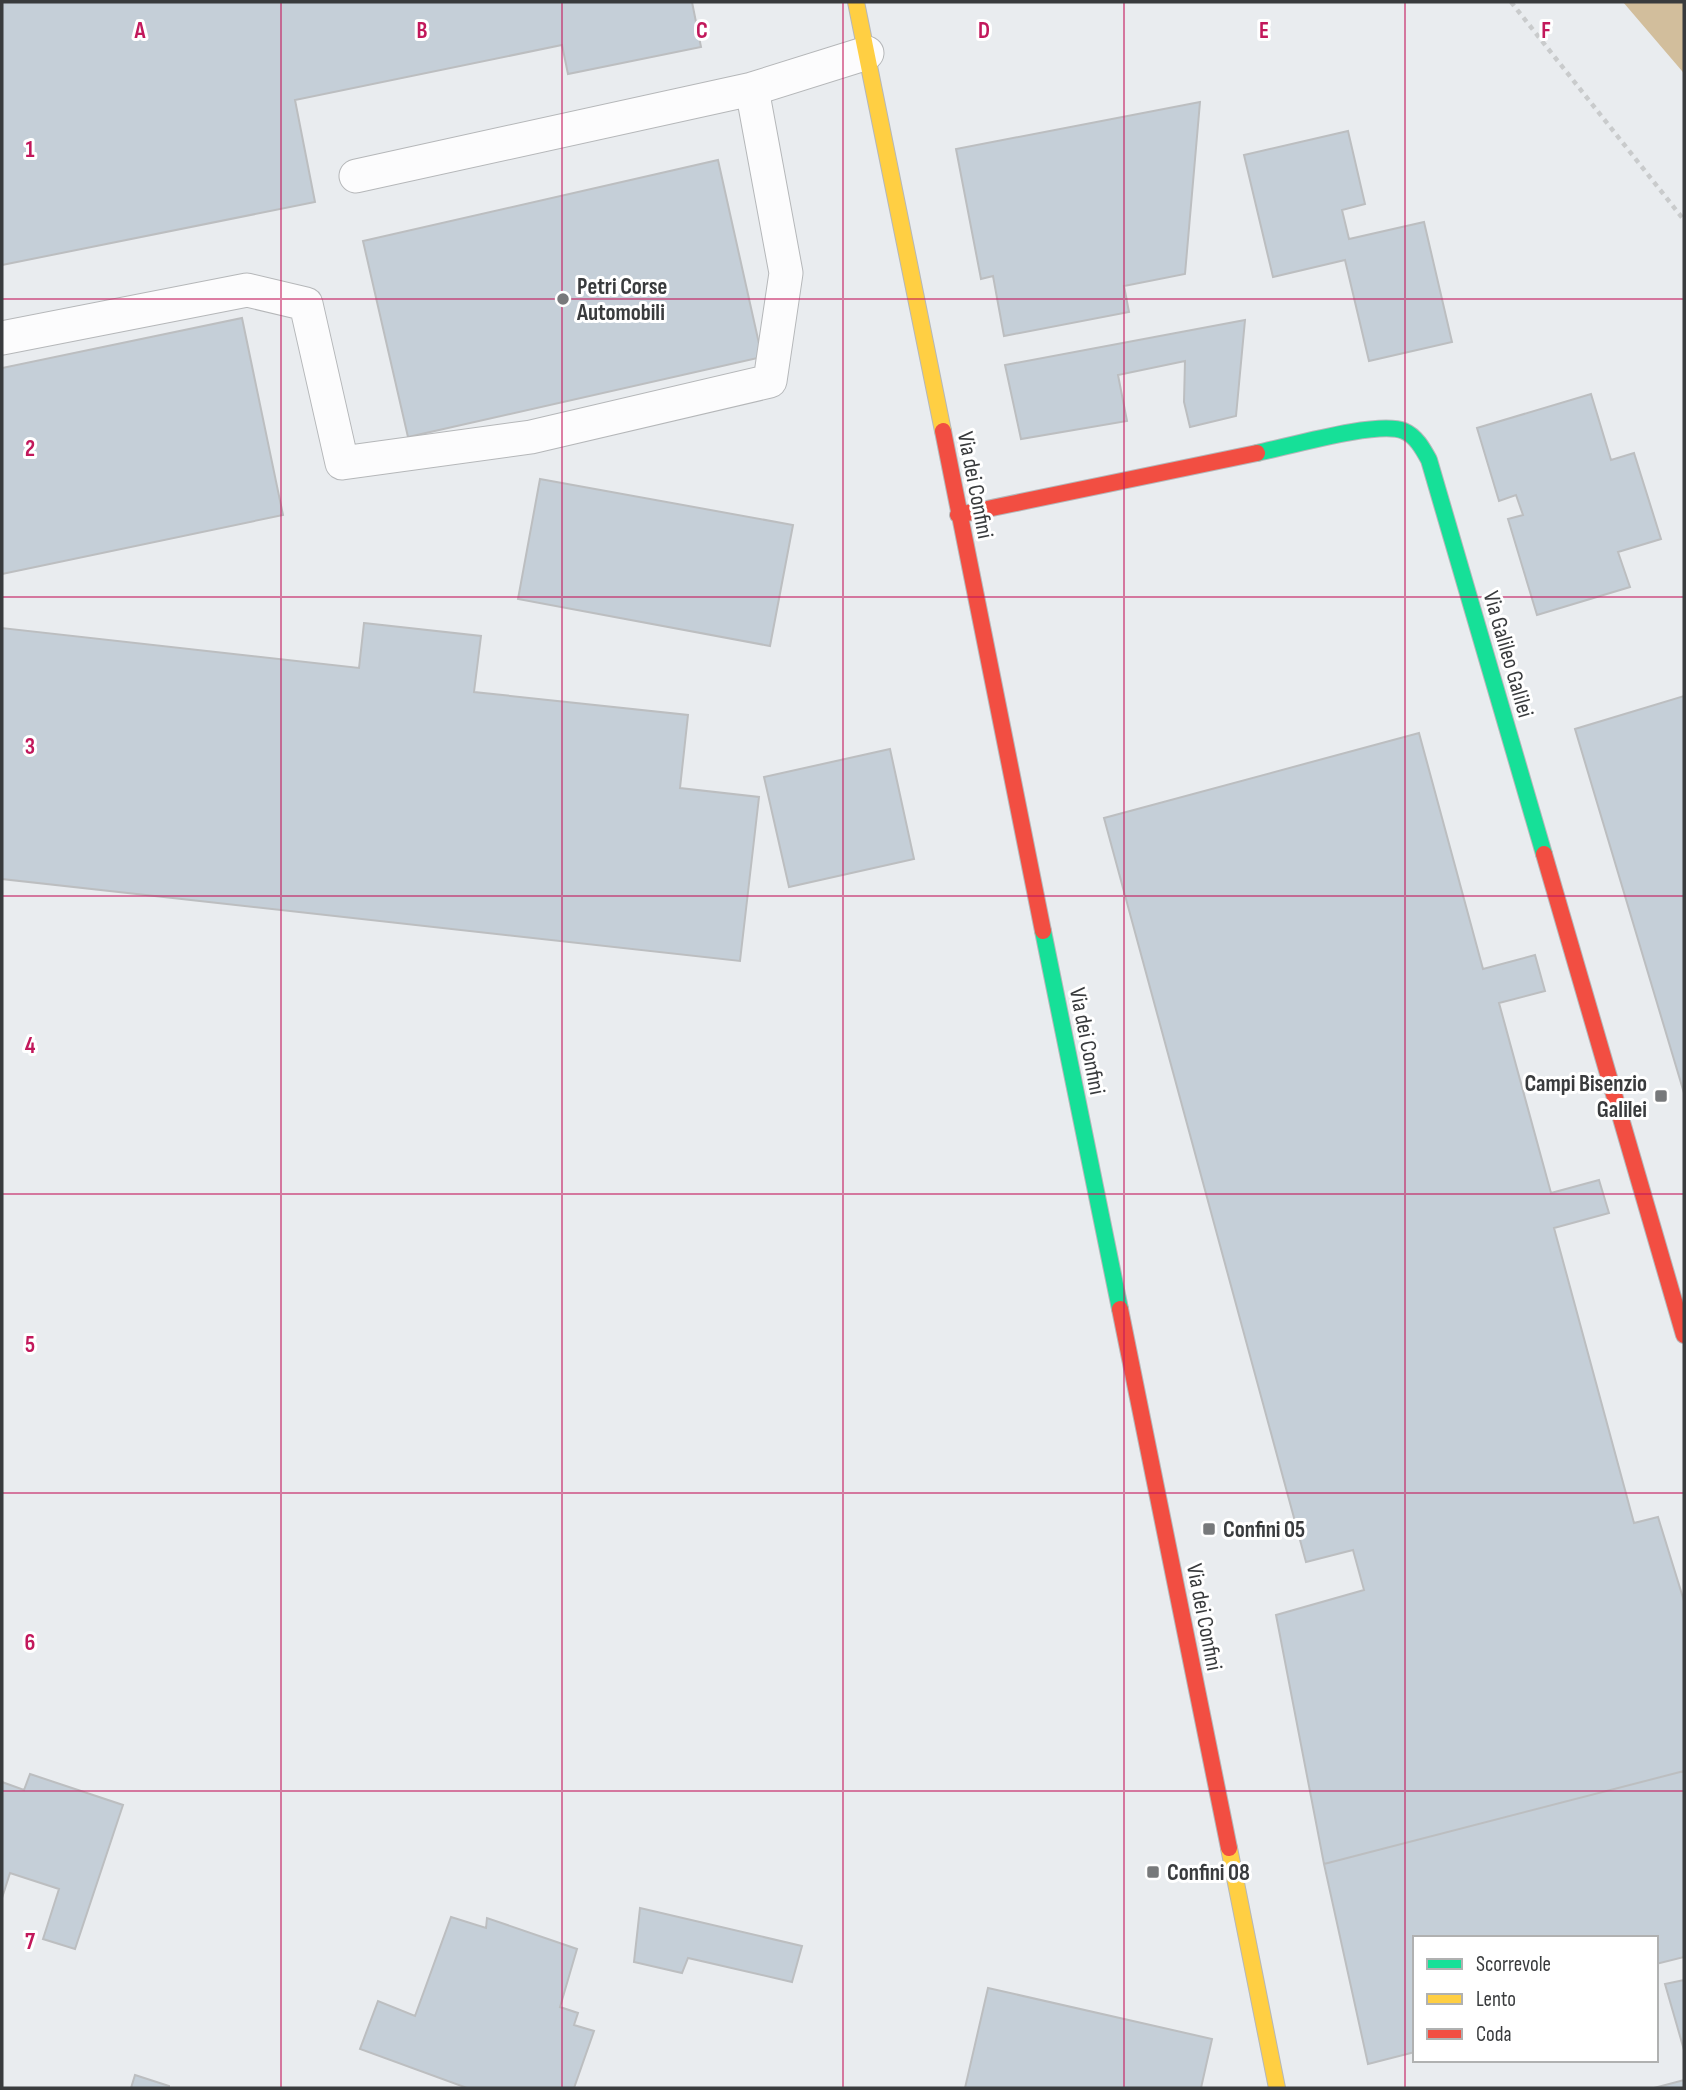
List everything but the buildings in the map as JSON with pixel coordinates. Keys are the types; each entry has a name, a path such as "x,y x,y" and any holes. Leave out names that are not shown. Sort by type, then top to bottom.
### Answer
{"main road":[{"name":"Via dei Confini","path":"856,2 1277,2088"},
{"name":"Via Galileo Galilei","path":"958,515 1367,430 1391,427 1406,431 1419,441 1429,460 1684,1335"}],"lane":[{"path":"356,176 752,89 867,53"},
{"path":"2,338 247,290 306,304 342,463 531,437 770,381 786,272 752,89"}],"path":[{"path":"1511,2 1684,220"}],"shaded area":[{"path":"1623,2 1684,2 1684,74 1682,71"}],"traffic: fast":[{"path":"1257,453 1374,429 1404,431 1419,443 1429,460 1544,854"},
{"path":"1043,931 1120,1309"}],"traffic: slow":[{"path":"856,2 943,431"},
{"path":"1229,1848 1277,2088"}],"traffic: jam":[{"path":"943,431 1043,931"},
{"path":"958,515 1257,453"},
{"path":"1544,854 1684,1335"},
{"path":"1120,1309 1229,1848"}],"place":[{"name":"Petri Corse Automobili","path":"563,299"},
{"name":"Campi Bisenzio Galilei","path":"1661,1096"},
{"name":"Confini 05","path":"1209,1529"},
{"name":"Confini 08","path":"1153,1872"}]}
